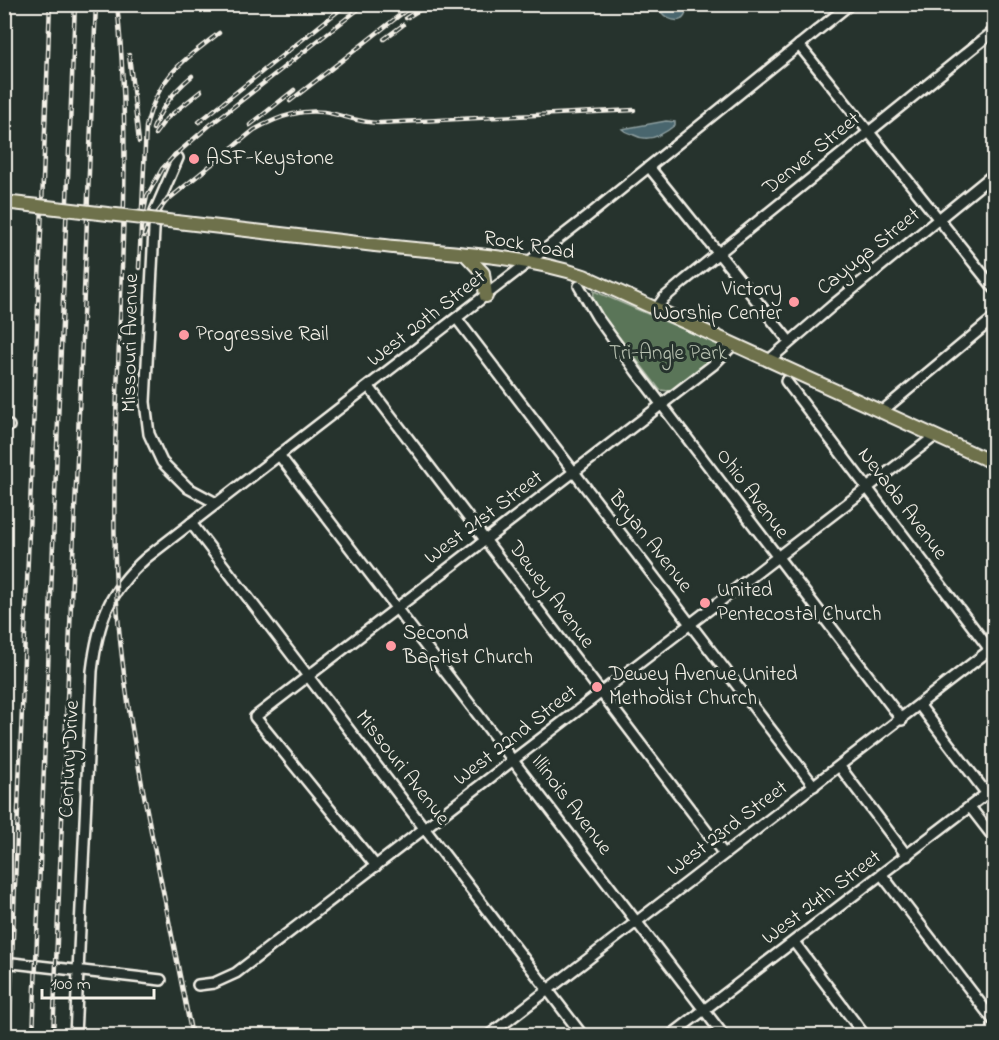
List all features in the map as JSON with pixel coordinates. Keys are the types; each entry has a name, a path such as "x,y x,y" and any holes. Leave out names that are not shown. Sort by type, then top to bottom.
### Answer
{"main road":[{"name":"Rock Road","path":"4,202 546,265 584,276 994,463"},
{"path":"466,255 483,273 486,296"}],"street":[{"name":"West 20th Street","path":"191,523 529,263 850,4"},
{"name":"Denver Street","path":"656,309 664,298 718,253 994,31"},
{"path":"799,45 994,288"},
{"name":"Missouri Avenue","path":"178,158 155,211 145,402 149,434 162,462 188,488 216,503"},
{"path":"649,167 789,341"},
{"name":"Cayuga Street","path":"768,361 789,341 994,174"},
{"name":"Ohio Avenue","path":"579,286 597,317 902,720"},
{"path":"881,412 994,318"},
{"name":"Bryan Avenue","path":"457,319 814,786"},
{"name":"West 21st Street","path":"376,866 255,717 713,365 733,345"},
{"name":"Nevada Avenue","path":"786,381 988,650"},
{"name":"Dewey Avenue","path":"369,387 724,854"},
{"name":"West 22nd Street","path":"198,985 214,983 236,973 935,436"},
{"name":"Illinois Avenue","path":"279,455 724,1035"},
{"name":"Missouri Avenue","path":"191,523 583,1035"},
{"name":"Century Drive","path":"75,1035 92,671 100,622 116,590 131,571 191,523"},
{"name":"West 23rd Street","path":"488,1035 902,720 988,650"},
{"path":"920,706 991,791"},
{"path":"840,767 907,855"},
{"name":"West 24th Street","path":"670,1035 991,791"},
{"path":"970,807 994,838"},
{"path":"882,875 994,1021"},
{"path":"794,942 865,1035"},
{"path":"4,962 161,980"}],"green space":[{"name":"Tri-Angle Park","path":"594,291 718,344 720,349 717,354 676,387 669,391 660,390 593,303"}],"water":[{"path":"668,5 682,5 686,8 684,18 673,20 664,15 661,12"},
{"path":"666,121 675,122 675,125 666,132 650,138 639,137 622,129"}],"railway":[{"path":"9,1036 50,4"},
{"path":"33,1036 75,4"},
{"path":"53,1036 96,4"},
{"path":"117,4 123,77 124,150 124,223 114,515 118,618 124,676 138,763 192,1036"},
{"path":"199,122 347,4"},
{"path":"141,226 147,196 162,169 174,156 210,125 365,4"},
{"path":"290,101 414,4"},
{"path":"406,18 429,4"},
{"path":"384,39 403,25"},
{"path":"139,268 146,127 151,110 157,95 172,72 219,33"},
{"path":"129,55 139,142"},
{"path":"153,129 169,100 192,76"},
{"path":"250,125 294,90"},
{"path":"155,134 166,119 201,91"},
{"path":"164,203 254,130 273,121 303,112 323,112 380,123 634,110"},
{"path":"144,236 148,225 168,199"}],"place":[{"name":"ASF-Keystone","path":"194,159"},
{"name":"Victory Worship Center","path":"794,302"},
{"name":"Progressive Rail","path":"184,335"},
{"name":"United Pentecostal Church","path":"705,603"},
{"name":"Second Baptist Church","path":"391,646"},
{"name":"Dewey Avenue United Methodist Church","path":"597,687"}]}
